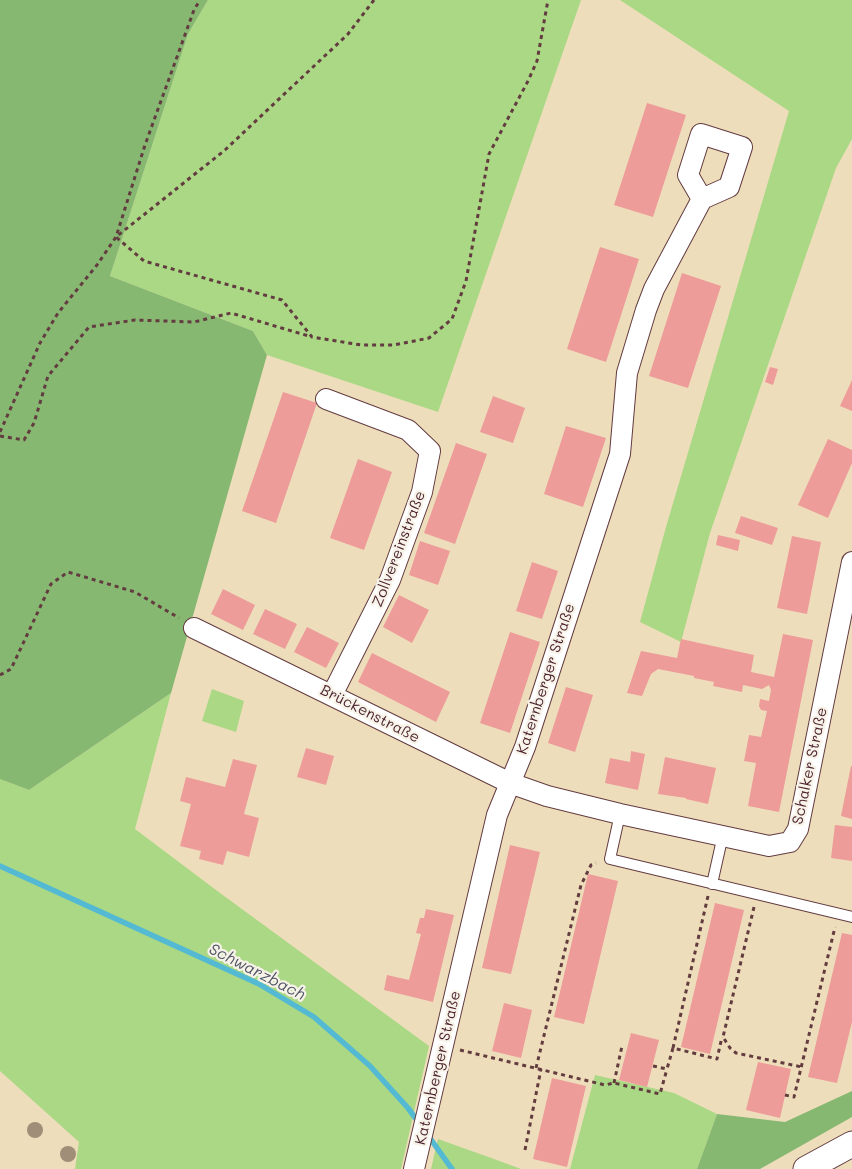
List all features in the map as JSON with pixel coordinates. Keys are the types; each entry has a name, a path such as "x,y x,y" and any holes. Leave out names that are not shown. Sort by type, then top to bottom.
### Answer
{"street":[{"name":"Katernberger Straße","path":"414,1169 497,815 525,747 620,454 628,373 646,310 654,289 702,199"},
{"name":"Zollvereinstraße","path":"326,399 408,430 430,452 422,492 390,580 332,695"},
{"name":"Schalker Straße","path":"547,796 620,814 769,846 790,842 798,829 852,562"},
{"name":"Brückenstraße","path":"194,628 510,783 547,796"},
{"path":"806,1169 852,1144"}],"lane":[{"path":"620,814 610,859 852,917"},
{"path":"711,884 723,835"}],"path":[{"path":"200,0 194,10 116,236 97,265 58,313 40,343 0,434 24,440 34,423 48,376 89,327 135,320 194,322 231,313 312,337 361,345 394,346 429,338 452,319 466,281 489,154 537,61 548,0"},
{"path":"116,236 225,150 348,34 374,0"},
{"path":"116,236 144,261 282,300 312,337"},
{"path":"0,675 11,669 51,584 68,572 135,592 194,628"},
{"path":"536,1068 581,885 591,865 610,859"},
{"path":"442,1046 605,1085 614,1083 660,1094 668,1069 711,884"},
{"path":"672,1048 717,1059 757,894"},
{"path":"785,1095 794,1097 838,914"},
{"path":"722,1037 736,1053 802,1067"},
{"path":"614,1083 622,1046"},
{"path":"654,1066 668,1069"},
{"path":"525,1150 541,1069"}],"green space":[{"path":"0,0 208,0 188,34 110,276 253,331 267,355 171,693 29,790 0,779"},
{"path":"208,0 581,0 438,412 267,355 253,331 110,276 188,34"},
{"path":"620,0 852,0 852,139 836,168 710,533 681,642 640,622 666,527 789,111"},
{"path":"212,689 244,701 236,732 202,721"},
{"path":"171,693 135,829 429,1046 401,1169 75,1169 79,1142 0,1071 0,779 29,790"},
{"path":"595,1075 674,1093 717,1114 697,1169 570,1169"},
{"path":"852,1091 852,1117 760,1169 697,1169 717,1114 785,1122"},
{"path":"438,1139 494,1159 521,1169 431,1169"}],"building":[{"path":"647,103 686,115 653,217 614,205"},
{"path":"600,247 639,259 606,362 567,349"},
{"path":"682,273 721,286 688,388 649,376"},
{"path":"770,367 778,369 773,385 765,382"},
{"path":"852,380 852,411 840,406"},
{"path":"283,392 317,403 276,523 242,511"},
{"path":"493,396 525,408 513,443 480,432"},
{"path":"566,426 606,438 583,507 544,494"},
{"path":"828,439 852,450 852,463 828,518 798,505"},
{"path":"456,443 487,454 455,544 424,533"},
{"path":"358,459 392,472 364,550 330,538"},
{"path":"741,516 778,528 772,545 735,533"},
{"path":"718,535 740,540 738,551 716,545"},
{"path":"792,536 821,542 807,614 777,608"},
{"path":"420,541 450,551 438,585 409,575"},
{"path":"532,562 558,571 542,619 516,611"},
{"path":"223,589 255,605 243,630 211,614"},
{"path":"399,595 429,610 412,643 383,627"},
{"path":"265,609 297,624 285,649 253,634"},
{"path":"307,627 339,643 326,668 294,652"},
{"path":"510,632 540,642 510,733 480,723"},
{"path":"783,634 813,640 779,812 748,806 756,763 744,761 749,735 761,737 767,711 761,710 759,706 760,699 769,701 771,690 769,685 762,689 743,685 742,692 713,686 714,682 694,678 694,676 658,669 651,674 642,696 627,693 641,651 677,658 681,639 754,655 751,672 774,677"},
{"path":"372,653 450,692 436,722 358,682"},
{"path":"566,687 593,695 575,752 548,743"},
{"path":"306,748 334,756 326,785 297,777"},
{"path":"631,751 645,754 638,790 605,783 610,758 630,762"},
{"path":"665,757 716,768 708,804 686,798 658,794"},
{"path":"233,759 257,765 244,814 259,818 249,857 227,851 223,865 199,859 201,851 180,846 191,804 180,801 186,777 225,787"},
{"path":"852,766 852,819 841,816"},
{"path":"835,825 852,827 852,861 831,858"},
{"path":"510,845 540,852 511,974 482,968"},
{"path":"588,874 618,881 584,1024 554,1017"},
{"path":"715,903 744,910 710,1054 681,1047"},
{"path":"426,909 454,915 433,1002 384,990 387,975 409,980 421,934 416,933 420,918 424,918"},
{"path":"842,933 852,935 852,1022 837,1083 808,1077"},
{"path":"504,1003 532,1010 521,1058 492,1051"},
{"path":"631,1033 659,1040 647,1087 619,1080"},
{"path":"758,1062 791,1069 780,1118 746,1110"},
{"path":"552,1078 586,1086 567,1167 533,1159"}],"waterway":[{"name":"Schwarzbach","path":"0,866 259,984 314,1017 370,1066 419,1123"},
{"name":"Schwarzbach","path":"427,1134 452,1169"}]}
